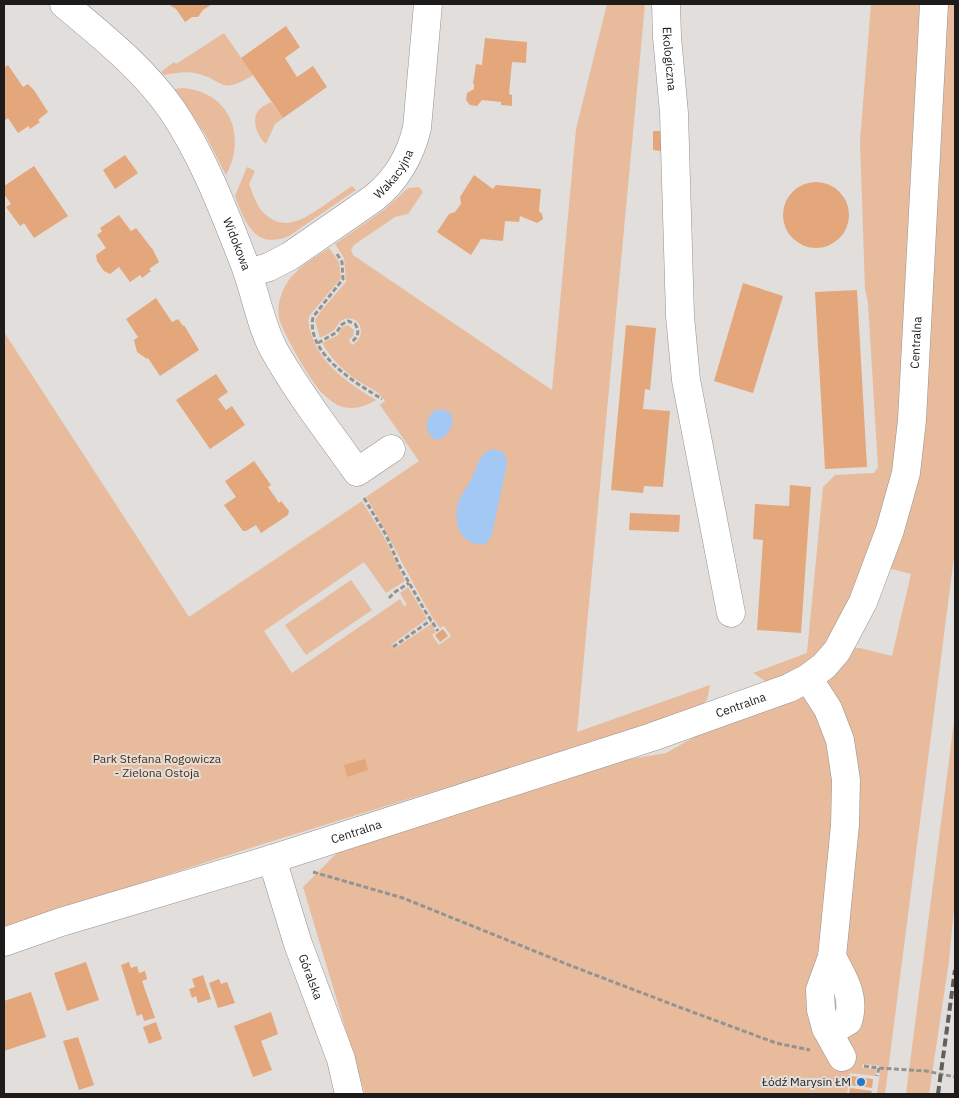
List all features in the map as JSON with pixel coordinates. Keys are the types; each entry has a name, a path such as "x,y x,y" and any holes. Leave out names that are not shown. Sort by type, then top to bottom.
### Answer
{"street":[{"name":"Widokowa","path":"64,4 133,64 172,110 205,168 248,273 266,331 274,350 307,401 358,472 391,449"},
{"name":"Wakacyjna","path":"248,273 269,267 290,256 379,194 402,167 413,146 417,128 428,4"},
{"name":"Ekologiczna","path":"666,4 674,113 680,316 686,380 731,614"},
{"name":"Centralna","path":"4,942 272,859 652,737 760,700 808,678 824,666 837,652 863,602 890,530 906,472 912,420 934,4"},
{"path":"808,678 828,709 840,740 846,780 845,825 832,957 820,990 821,1010 826,1028 842,1058"},
{"name":"Góralska","path":"272,859 298,944 341,1059 349,1094"}],"path":[{"path":"334,249 342,262 343,279 313,316 312,323 318,343 331,363 357,384 382,399"},
{"path":"318,343 338,332 341,325 348,321 355,324 358,330 356,338 351,342"},
{"path":"364,498 386,535 409,583 438,630"},
{"path":"389,598 409,583"},
{"path":"393,647 431,620"},
{"path":"272,859 403,898 569,965 776,1043 842,1058 862,1066 914,1069 955,1077"},
{"path":"877,1076 878,1068"}],"green space":[{"name":"Park Stefana Rogowicza - Zielona Ostoja","path":"607,4 645,4 577,732 710,685 707,700 694,711 266,843 4,927 4,332 189,617 362,501 383,535 405,581 386,593 364,562 264,631 292,673 400,599 404,606 407,605 400,593 408,587 427,619 391,645 394,649 431,624 436,632 432,635 439,645 451,636 444,626 440,628 434,620 366,497 419,461 380,405 385,401 382,397 342,368 322,343 338,335 342,327 348,325 354,330 353,336 349,340 352,345 360,337 361,328 359,323 355,320 345,319 339,322 334,330 320,338 315,320 346,282 344,258 335,244 384,210 408,188 419,187 423,192 408,214 395,217 354,245 351,250 353,255 552,390 576,129"},
{"path":"871,4 925,4 900,425 888,500 843,618 821,651 800,671 768,683 753,673 807,653 823,487 835,475 874,473 878,467 868,303 865,289 860,141"},
{"path":"942,4 955,4 955,549 885,1094 877,1094 881,1066 863,1064 862,1068 876,1069 876,1076 850,1073 847,1094 365,1094 303,887 337,853 595,765 666,753 852,648 860,648 892,656 911,574 888,568"},
{"path":"224,33 253,75 234,85 228,85 195,73 183,72 164,75 161,72 174,62 176,64"},
{"path":"183,88 199,91 212,98 223,107 230,118 234,131 235,146 226,175 206,136 175,89"},
{"path":"271,102 283,118 275,124 266,144 258,133 255,120 258,111"},
{"path":"247,167 255,171 249,184 258,205 266,215 273,220 281,222 288,223 302,219 352,186 356,190 289,236 268,239 260,237 253,231 243,216 235,196"},
{"path":"329,248 339,262 341,278 310,315 310,330 314,342 327,362 355,387 376,400 356,408 340,406 321,392 297,356 279,318 279,301 283,290 293,275 313,258"},
{"path":"351,580 372,610 306,655 285,625"},
{"path":"955,714 955,898 949,961 929,1094 906,1094"}],"water":[{"path":"440,409 450,412 452,423 450,430 442,439 433,439 427,430 427,423 429,416"},
{"path":"492,449 503,452 507,460 492,534 489,541 482,545 470,542 463,537 458,527 457,511 459,500 471,480 478,462 483,455"}],"building":[{"path":"168,4 212,4 203,10 198,17 192,17 185,22 176,9"},
{"path":"286,26 300,47 285,58 297,77 313,66 327,87 283,118 241,58"},
{"path":"485,38 527,42 526,63 512,62 509,94 512,95 512,106 501,105 501,102 482,100 477,106 470,105 466,100 467,93 474,89 476,64 482,65"},
{"path":"8,65 23,87 28,84 34,90 48,112 38,120 40,122 30,129 29,126 18,133 8,118 4,121 4,68"},
{"path":"653,131 661,131 661,151 653,150"},
{"path":"125,155 138,173 115,189 103,170"},
{"path":"34,166 68,216 34,238 24,223 20,226 6,207 11,204 4,194 4,186"},
{"path":"474,175 493,189 496,185 541,189 539,211 543,219 537,223 520,216 519,222 505,221 503,241 481,239 471,255 437,232 449,214 455,212 461,204 460,197"},
{"path":"816,182 829,184 839,192 847,202 849,215 847,228 839,238 829,246 816,248 803,246 793,238 785,228 783,215 785,202 793,192 803,184"},
{"path":"119,215 131,231 136,228 153,250 159,262 149,269 151,271 142,278 140,275 130,282 119,267 110,274 104,271 97,261 96,255 106,248 97,235 102,231 100,228"},
{"path":"743,283 783,296 753,393 714,381"},
{"path":"857,290 867,467 825,469 815,292"},
{"path":"156,298 172,322 178,319 184,325 199,350 160,376 148,358 137,352 134,340 138,337 126,319"},
{"path":"626,325 656,328 650,390 645,389 643,409 670,411 663,487 644,486 643,493 611,490"},
{"path":"216,374 228,392 218,399 226,410 232,406 245,425 210,449 176,400"},
{"path":"254,461 271,485 268,487 279,503 281,501 289,511 288,515 261,533 256,525 243,531 224,505 236,497 225,481"},
{"path":"790,485 811,487 801,633 757,630 763,540 753,539 755,504 789,506"},
{"path":"630,513 680,515 679,532 629,530"},
{"path":"443,629 448,636 440,642 435,635"},
{"path":"365,759 368,770 347,777 344,765"},
{"path":"86,962 99,1000 67,1011 54,973"},
{"path":"129,962 131,968 137,966 139,973 145,971 147,979 142,981 155,1018 144,1021 142,1014 137,1016 121,965"},
{"path":"203,975 211,999 198,1003 196,996 192,998 189,989 195,987 192,979"},
{"path":"219,979 221,984 227,982 235,1003 218,1008 209,983"},
{"path":"31,992 46,1037 4,1051 4,1001"},
{"path":"271,1012 278,1034 261,1041 272,1070 253,1077 234,1026"},
{"path":"156,1022 162,1039 149,1044 143,1027"},
{"path":"78,1037 94,1085 79,1090 63,1041"},
{"name":"Łódź Marysin ŁM","path":"851,1076 873,1079 872,1088 850,1085"},
{"path":"850,1088 872,1091 871,1094 849,1094"}],"railway":[{"path":"938,1094 955,970"}],"place":[{"name":"Łódź Marysin ŁM","path":"861,1082"}]}
